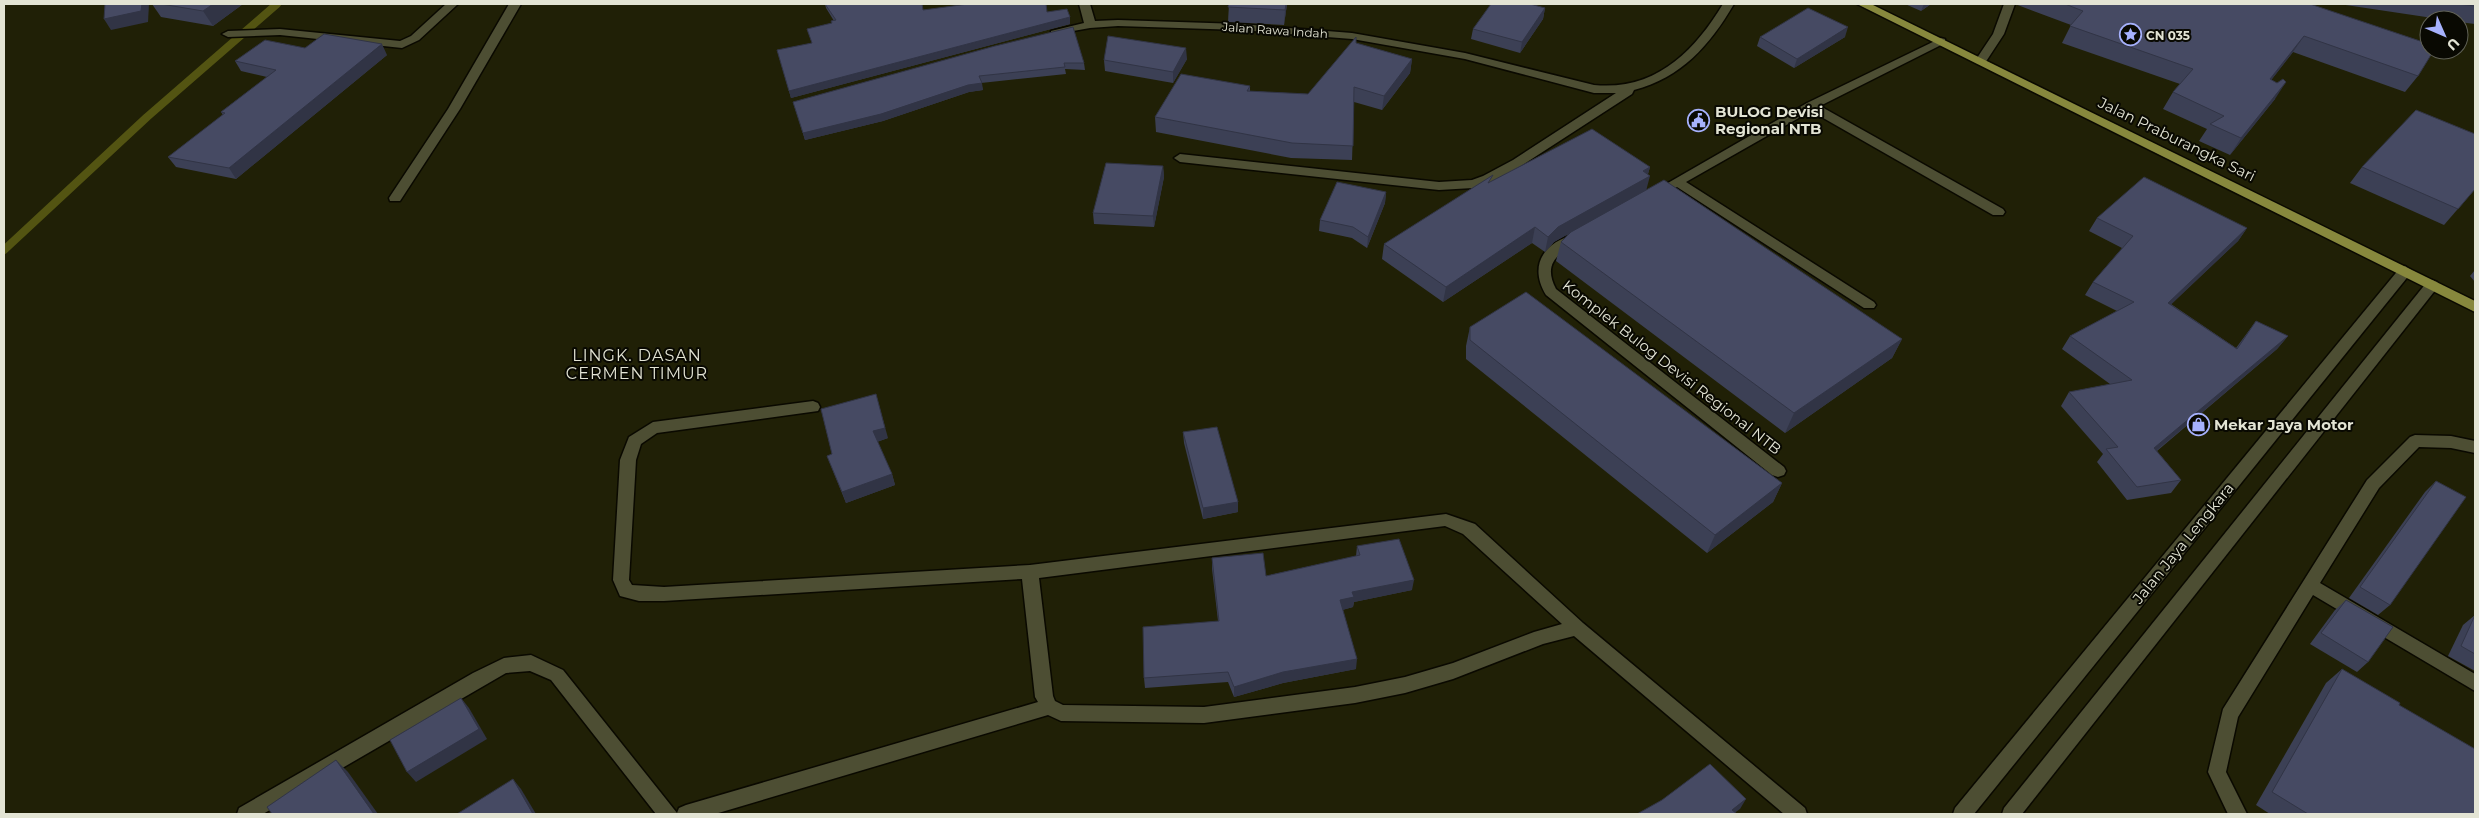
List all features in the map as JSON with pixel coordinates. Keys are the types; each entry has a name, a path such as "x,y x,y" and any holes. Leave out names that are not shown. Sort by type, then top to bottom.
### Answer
{"main road":[{"name":"Jalan Praburangka Sari","path":"1863,4 2475,307"}],"street":[{"path":"228,34 280,32 402,45 415,38 452,4"},
{"path":"394,198 454,109 516,4"},
{"path":"1085,4 1090,25"},
{"name":"Jalan Rawa Indah","path":"1039,37 1090,25 1118,23 1240,27 1352,36 1465,56 1609,92 1632,89 1667,70 1696,49 1706,38 1728,4"},
{"path":"1981,61 1991,50 2007,14 2008,4"},
{"path":"1644,200 1811,106 1941,41"},
{"path":"1180,158 1439,186 1473,184 1517,164 1632,89"},
{"path":"1811,106 1998,212"},
{"path":"1678,182 1869,305"},
{"name":"Komplek Bulog Devisi Regional NTB","path":"1585,233 1554,251 1546,261 1545,280 1551,292 1778,471"},
{"name":"Jalan Jaya Lengkara","path":"1962,814 2405,271"},
{"path":"2011,814 2432,285"},
{"path":"813,407 653,428 634,441 628,460 620,580 626,591 639,594 664,594 1030,572 1446,520 1469,529 1577,628 1798,814"},
{"path":"2238,814 2217,772 2229,715 2373,484 2415,441 2451,442 2475,447"},
{"path":"1030,572 1039,671 1044,697 1049,708 1056,712 1204,715 1355,695 1405,685 1453,672 1498,656 1540,637 1577,628"},
{"path":"2310,584 2475,683"},
{"path":"246,814 479,678 504,666 530,663 557,675 668,814"},
{"path":"686,814 1049,708"}],"building":[{"path":"105,4 142,4 141,11 104,19"},
{"path":"161,4 213,4 203,11"},
{"path":"825,4 922,4 923,10 968,4 1046,4 1047,12 1067,9 1070,17 789,91 777,50 812,43 807,29 832,23 831,21 836,20"},
{"path":"1229,4 1286,4 1285,10 1228,7"},
{"path":"1491,4 1530,4 1545,8 1522,42 1473,29"},
{"path":"2065,4 2310,4 2419,41 2419,60 2428,60 2418,76 2304,36 2270,79 2277,83 2283,79 2286,82 2241,138 2210,124 2224,116 2173,92 2193,69 2070,26 2083,11"},
{"path":"2458,4 2475,4 2475,6"},
{"path":"1808,8 1848,27 1797,59 1760,37"},
{"path":"1073,27 1084,63 1064,63 1065,67 979,76 982,83 968,85 881,114 803,133 793,102 995,46"},
{"path":"324,34 382,44 229,168 168,157 225,113 221,112 276,70 235,61 265,40 305,48"},
{"path":"1108,36 1186,48 1173,72 1104,60"},
{"path":"1356,37 1356,43 1412,59 1384,96 1354,87 1353,146 1292,143 1155,117 1181,74 1250,86 1247,91 1308,94"},
{"path":"2416,110 2475,134 2475,189 2458,209 2362,167"},
{"path":"1592,129 1650,167 1643,171 1650,176 1558,227 1548,237 1535,227 1446,287 1384,244 1493,175 1488,183"},
{"path":"1106,163 1163,166 1153,216 1093,213"},
{"path":"2144,177 2247,228 2168,303 2237,349 2256,321 2288,336 2154,448 2181,480 2137,487 2106,449 2118,447 2069,392 2132,380 2070,336 2134,302 2093,282 2133,236 2097,218"},
{"path":"1664,180 1902,339 1794,413 1561,242 1571,232"},
{"path":"1337,182 1386,192 1368,237 1353,227 1320,220"},
{"path":"1526,292 1782,483 1715,535 1470,340 1470,327"},
{"path":"876,394 885,428 873,431 892,474 842,492 827,456 832,454 821,409"},
{"path":"1217,427 1238,502 1203,508 1183,432"},
{"path":"2436,481 2466,497 2390,605 2360,587"},
{"path":"1399,539 1414,580 1352,592 1354,597 1340,600 1357,659 1283,672 1234,687 1228,672 1144,678 1143,627 1219,621 1212,558 1263,553 1266,576 1360,555 1357,546"},
{"path":"2346,600 2393,627 2368,662 2321,633"},
{"path":"2475,615 2475,654 2461,646"},
{"path":"2342,669 2475,749 2475,814 2308,814 2272,792"},
{"path":"461,698 479,729 407,772 390,740"},
{"path":"336,760 374,814 272,814 267,807"},
{"path":"1710,764 1746,799 1732,810 1737,814 1637,814 1662,800"},
{"path":"513,779 533,814 457,814"}],"waterway":[{"path":"4,250 147,117 277,4"}],"place":[{"name":"CN 035","path":"2130,35"},
{"name":"BULOG Devisi Regional NTB","path":"1699,120"},
{"name":"Mekar Jaya Motor","path":"2198,424"}],"district":[{"name":"LINGK. DASAN CERMEN TIMUR","path":"637,364"}]}
